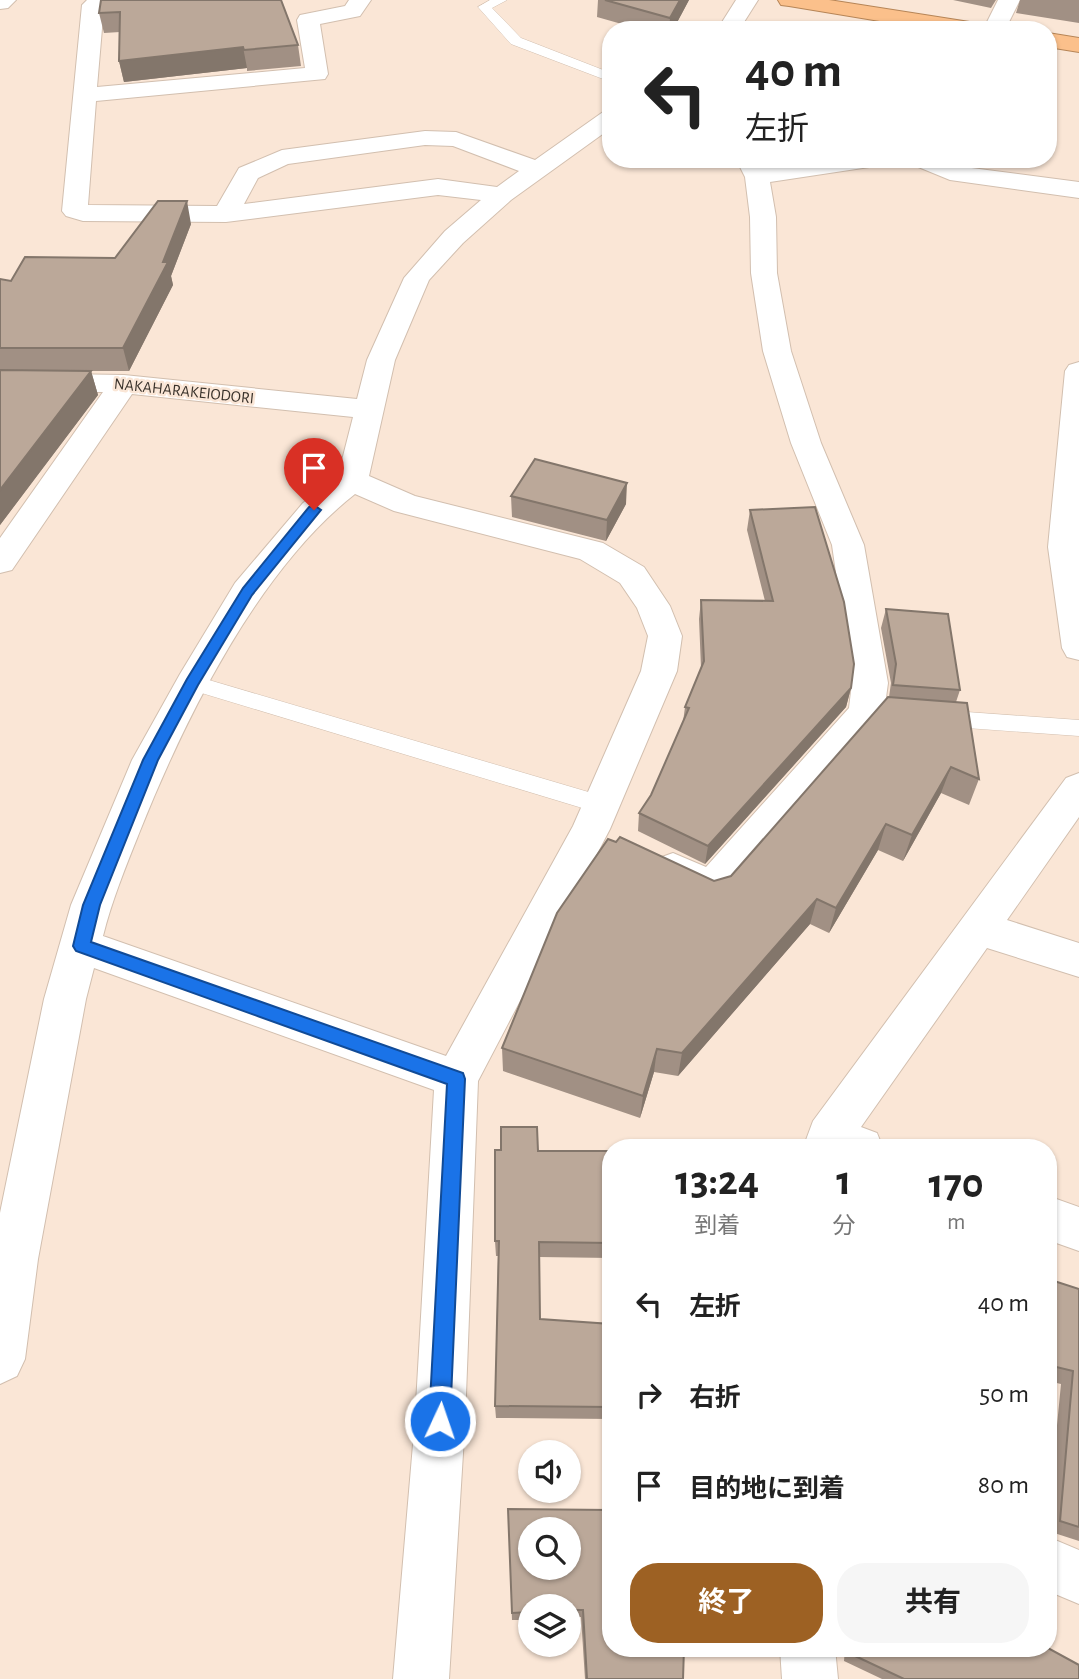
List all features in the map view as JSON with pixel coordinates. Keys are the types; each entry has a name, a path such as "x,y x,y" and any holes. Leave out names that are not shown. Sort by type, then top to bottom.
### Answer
{"highway":[{"path":"789,0 920,21"},
{"path":"1057,41 1079,45"}],"street":[{"path":"0,3 5,0"},
{"path":"87,95 317,74 308,20 352,10 360,0"},
{"path":"734,21 747,0"},
{"path":"998,21 1009,0"},
{"path":"93,5 75,211 226,214 438,187 502,195"},
{"path":"0,1359 14,1259 63,1012 92,905 150,760 247,591 314,510 352,481 381,360 417,278 454,237 502,195 602,123"},
{"path":"226,214 248,173 282,157 425,138 456,139 537,169"},
{"path":"651,858 711,888 880,713 870,683 848,545 806,443 777,351 764,273 763,217 752,168"},
{"path":"939,168 950,173 1079,190"},
{"path":"1079,370 1064,547 1079,648"},
{"name":"NAKAHARAKEIODORI","path":"0,382 124,384 368,409"},
{"path":"0,562 110,399 124,384"},
{"path":"352,481 405,504 591,551 632,575 653,606 666,636 659,671 602,825 456,1079 440,1421 421,1679"},
{"path":"842,1139 980,929 1079,788"},
{"path":"980,929 1079,960"},
{"path":"82,946 456,1079"},
{"path":"1057,1221 1079,1229"},
{"path":"1057,1568 1079,1577"},
{"path":"808,1657 810,1679"}],"lane":[{"path":"502,0 484,7 516,41 602,74"},
{"path":"192,683 602,825"},
{"path":"919,716 1079,729"}],"building":[{"path":"101,0 281,0 298,45 244,50 243,47 119,61 120,12 99,13"},
{"path":"605,0 680,0 670,18"},
{"path":"158,201 187,201 163,262 168,262 123,348 0,348 0,279 11,281 25,257 115,258"},
{"path":"0,370 91,371 0,490"},
{"path":"535,459 627,483 607,520 511,496"},
{"path":"815,507 844,602 854,664 851,688 708,846 639,813 651,795 689,708 685,707 704,661 701,600 773,601 750,510"},
{"path":"886,609 948,614 960,690 893,685 896,664"},
{"path":"888,697 967,703 979,779 951,767 912,835 886,824 836,908 817,899 682,1053 657,1049 643,1096 502,1048 557,913 608,839 616,842 620,837 714,881 731,876"},
{"path":"501,1127 537,1127 538,1151 602,1151 602,1243 539,1242 540,1319 602,1323 602,1407 495,1406 499,1241 495,1241 495,1150 501,1150"},
{"path":"1057,1282 1079,1289 1079,1527 1060,1521 1073,1371 1057,1367"},
{"path":"508,1509 602,1510 602,1657 684,1657 683,1679 587,1679 581,1594 518,1594 518,1613 512,1613"},
{"path":"1057,1653 1079,1665 1079,1679 904,1679 857,1657 1057,1657"}],"route":[{"path":"314,510 247,591 150,760 92,905 82,946 456,1079 440,1421"}]}
